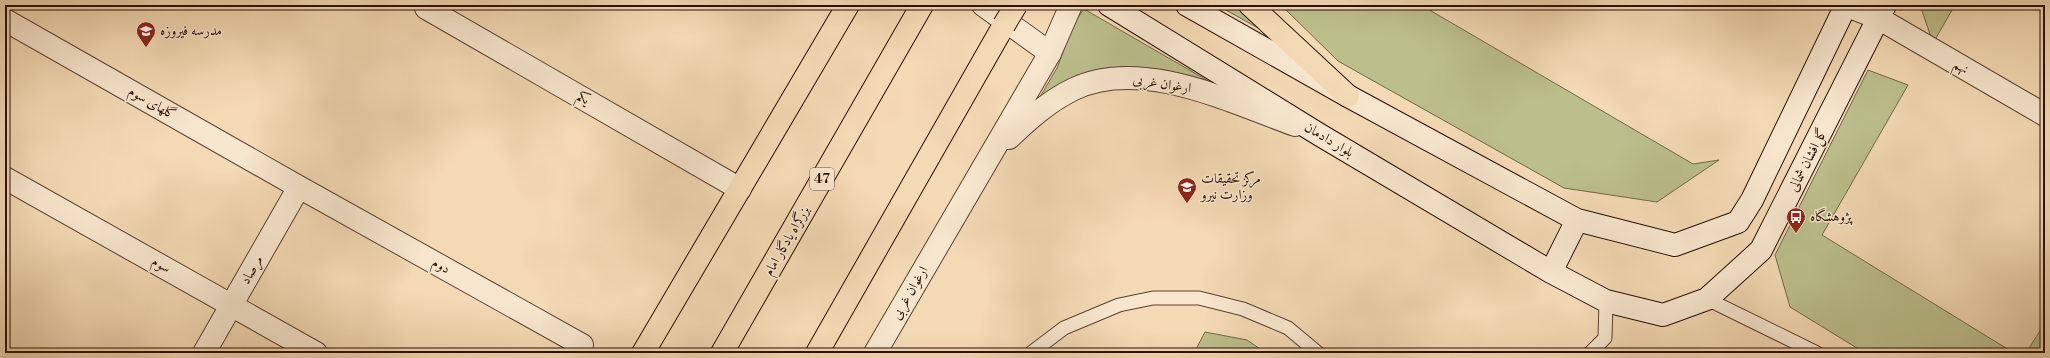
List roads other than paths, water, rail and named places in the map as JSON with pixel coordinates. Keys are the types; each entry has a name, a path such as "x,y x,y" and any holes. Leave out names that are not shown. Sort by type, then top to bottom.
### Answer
{"highway":[{"path":"643,353 848,5"},
{"name":"بزرگراه یادگار امام","path":"722,353 922,5"},
{"path":"817,353 1016,5"},
{"path":"1250,5 1348,96"}],"street":[{"path":"983,5 1050,53"},
{"name":"ارغوان غربی","path":"875,353 1050,53 1071,5"},
{"name":"بلوار دادمان","path":"1109,5 1320,135 1551,272"},
{"path":"1188,5 1348,96 1577,220 1675,245 1738,222 1752,200 1846,5"},
{"name":"نهم","path":"1846,5 1882,12 2045,115"},
{"name":"یکم","path":"426,8 740,189"},
{"name":"گل‌افشان شمالی","path":"1551,272 1606,301 1663,315 1707,299 1761,250 1882,12"},
{"name":"گلهای سوم","path":"5,20 299,187"},
{"name":"ارغوان غربی","path":"994,151 1042,108 1059,97 1076,88 1116,79 1138,78 1169,83 1202,91 1320,135"},
{"name":"سوم","path":"5,178 316,353"},
{"name":"مرصاد","path":"204,353 299,187"},
{"name":"دوم","path":"299,187 582,345"},
{"path":"1551,272 1577,220"}],"lane":[{"path":"1031,353 1064,328 1119,305 1153,298 1199,298 1243,309 1288,328 1318,353"},
{"path":"1707,299 1816,353"},
{"path":"1590,353 1605,338 1606,301"}],"place":[{"name":"مدرسه فیروزه","path":"146,48"},
{"name":"مرکز تحقیقات وزارت نیرو","path":"1187,204"},
{"name":"پژوهشگاه","path":"1796,234"}]}
